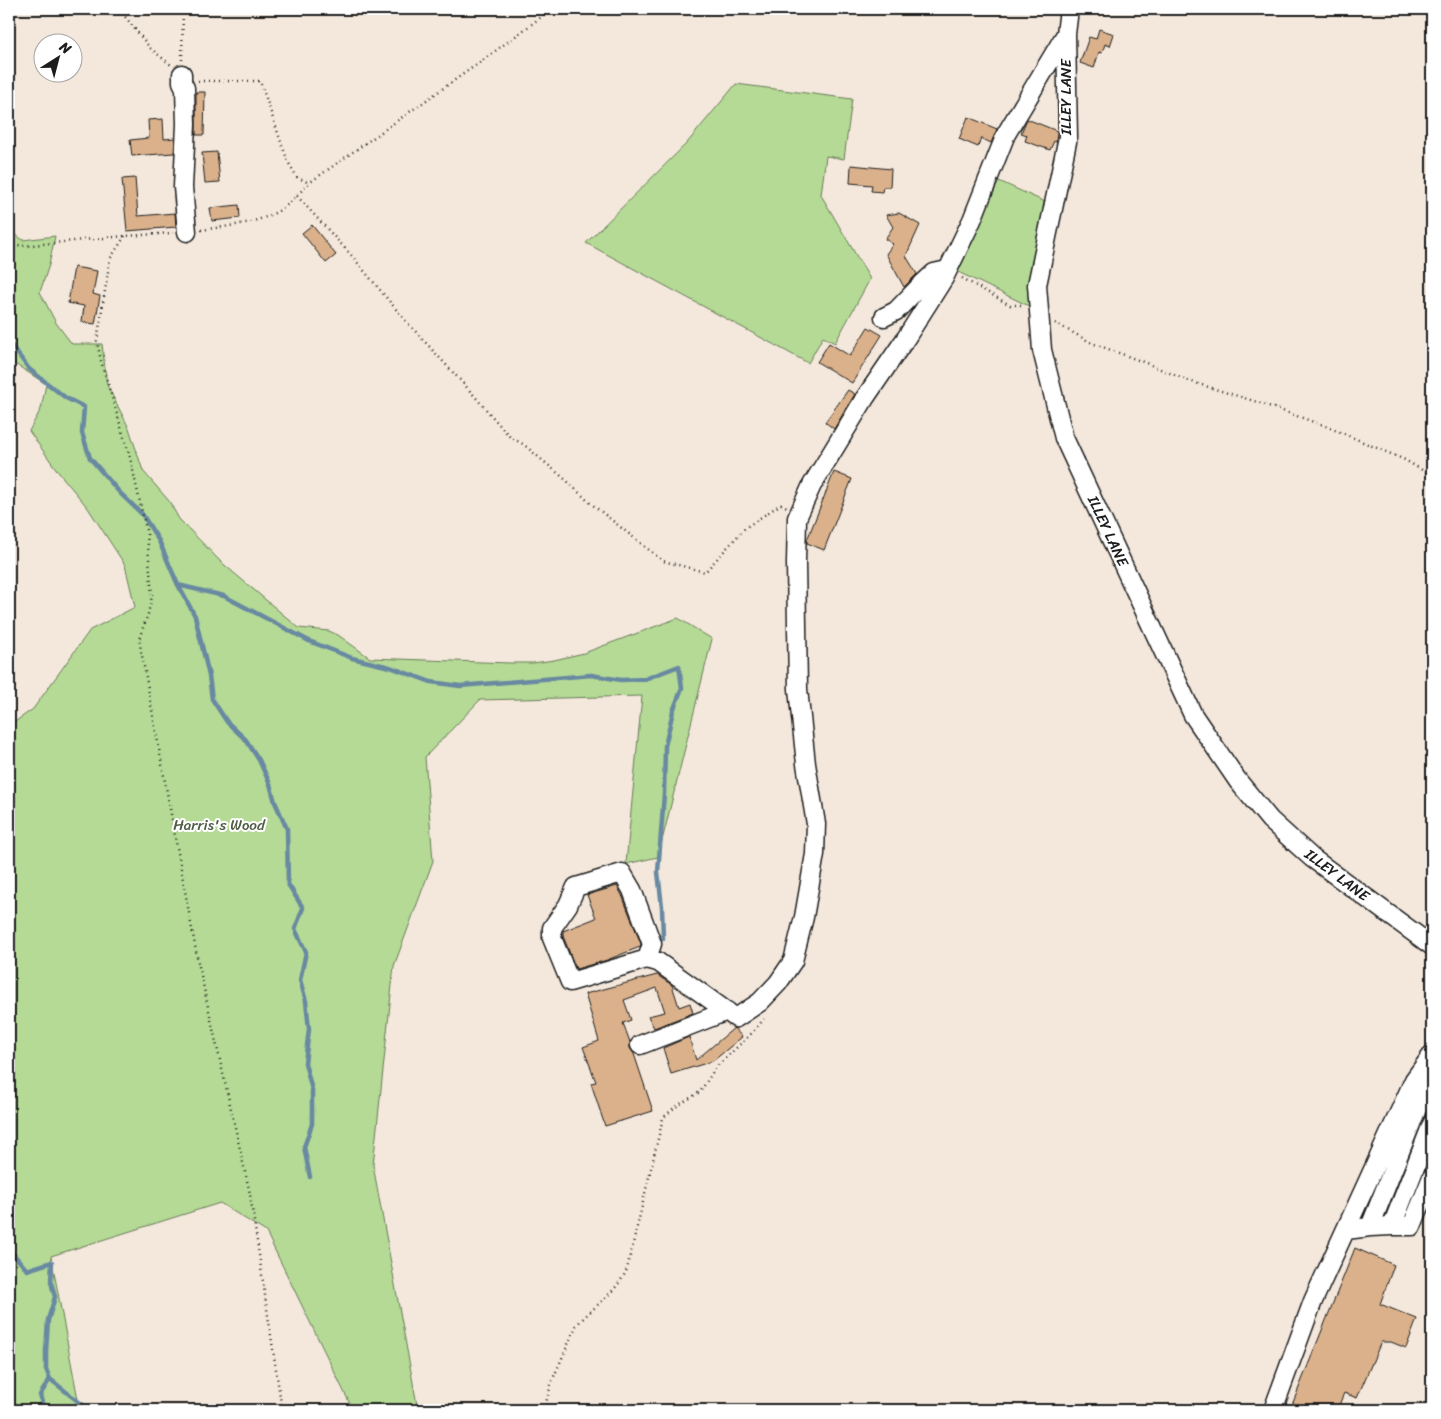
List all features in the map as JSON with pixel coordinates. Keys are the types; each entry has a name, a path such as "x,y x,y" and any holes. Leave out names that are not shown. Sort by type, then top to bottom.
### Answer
{"street":[{"name":"ILLEY LANE","path":"1069,9 1066,34 1068,137 1037,285 1042,350 1064,438 1193,715 1238,781 1270,820 1312,858 1432,946"},
{"path":"647,959 652,944 632,890 622,873 576,887 568,905 552,928 552,938 570,982 647,959 658,962 736,1018 760,1002 778,983 793,961 804,917 815,854 816,824 806,764 798,688 797,518 812,485 947,270 972,220 1006,134 1066,34"},
{"path":"182,74 182,82 185,88 183,187 187,232"},
{"path":"884,317 896,311 934,273 947,270"},
{"path":"640,1045 727,1011"},
{"path":"1273,1410 1313,1301 1414,1080 1432,1056"},
{"path":"1370,1227 1432,1071"},
{"path":"1392,1226 1432,1124"},
{"path":"1346,1230 1370,1227 1412,1226 1432,1177"}],"path":[{"path":"119,9 150,48 190,81 260,81 288,162 297,177 309,183"},
{"path":"182,74 183,9"},
{"path":"9,242 22,246 187,232 265,218 281,210 309,183 552,9"},
{"path":"297,196 342,244 404,319 510,437 523,444 589,502 663,561 704,572 744,528 781,504 800,513"},
{"path":"125,236 110,259 97,341 101,361 130,456 147,534 152,596 148,614 138,639 198,962 250,1194 282,1410"},
{"path":"947,270 1010,305 1038,309 1092,343 1188,381 1328,427 1405,460 1432,476"},
{"path":"544,1410 552,1382 576,1326 623,1280 663,1118 674,1108 700,1092 716,1067 750,1035 768,1014"}],"green space":[{"path":"736,84 852,99 844,159 826,156 821,195 870,279 835,343 823,337 808,363 586,243 687,143"},
{"path":"999,181 1045,202 1030,285 1031,307 956,271"},
{"name":"Harris's Wood","path":"9,230 23,240 55,236 49,265 40,292 56,323 72,344 102,344 107,385 129,428 143,471 169,501 179,519 221,562 299,628 329,631 338,635 370,658 510,663 533,663 584,653 678,618 712,639 658,857 626,864 642,696 480,700 425,757 433,861 394,966 373,1165 418,1410 353,1410 266,1232 220,1203 51,1256 80,1410 9,1410 9,726 33,709 90,630 135,607 125,565 88,508 59,473 29,431 41,409 46,384 15,364 9,356"}],"building":[{"path":"1099,29 1114,34 1110,46 1105,44 1102,53 1099,52 1094,68 1080,63 1089,37 1096,39"},
{"path":"196,92 205,92 204,135 196,135"},
{"path":"968,117 997,129 991,143 981,138 978,147 959,139"},
{"path":"163,119 164,139 175,138 174,153 132,156 130,140 149,138 148,120"},
{"path":"1027,119 1057,131 1056,142 1054,141 1050,150 1025,141 1027,135 1021,133"},
{"path":"217,152 220,182 205,183 202,153"},
{"path":"851,165 891,169 890,187 883,187 882,192 871,191 872,185 850,183"},
{"path":"135,178 138,216 175,213 176,227 127,231 122,179"},
{"path":"239,205 240,218 212,221 210,208"},
{"path":"899,213 920,225 906,256 917,274 904,287 886,254 893,244 885,239 893,227 886,215"},
{"path":"312,225 336,255 326,263 302,233"},
{"path":"74,267 97,271 93,294 100,296 95,324 82,322 84,306 68,303"},
{"path":"868,327 882,335 852,383 817,362 829,343 850,356"},
{"path":"848,390 855,394 834,429 825,422"},
{"path":"834,472 852,479 824,550 807,543 807,540"},
{"path":"617,886 641,944 640,947 607,960 576,969 563,936 563,931 596,918 587,895"},
{"path":"657,975 672,985 679,1007 690,1003 693,1013 654,1028 648,1016 665,1012 657,988 624,1000 631,1020 623,1023 653,1111 605,1126 591,1083 596,1082 583,1047 599,1041 585,994"},
{"path":"734,1028 742,1037 713,1061 671,1074 663,1048 689,1037 696,1060"},
{"path":"1355,1248 1394,1265 1380,1304 1417,1319 1406,1348 1391,1342 1381,1342 1357,1398 1344,1393 1337,1410 1290,1410"}],"waterway":[{"path":"9,342 29,369 66,398 84,407 82,433 90,458 120,493 142,514 159,541 178,585 195,616 209,676 212,699 227,722 246,740 259,760 287,829 288,884 303,908 295,929 306,952 300,980 306,1001 309,1029 305,1063 312,1090 312,1124 304,1147 310,1177"},
{"path":"178,585 224,596 309,641 352,658 390,667 431,682 460,686 591,675 621,680 645,679 679,666 682,688 673,711 665,746 664,794 658,872 663,939"},
{"path":"9,1249 27,1270 52,1262 51,1282 55,1297 48,1320 46,1351 46,1369 50,1379 40,1395 44,1410"},
{"path":"50,1379 89,1410"}]}
